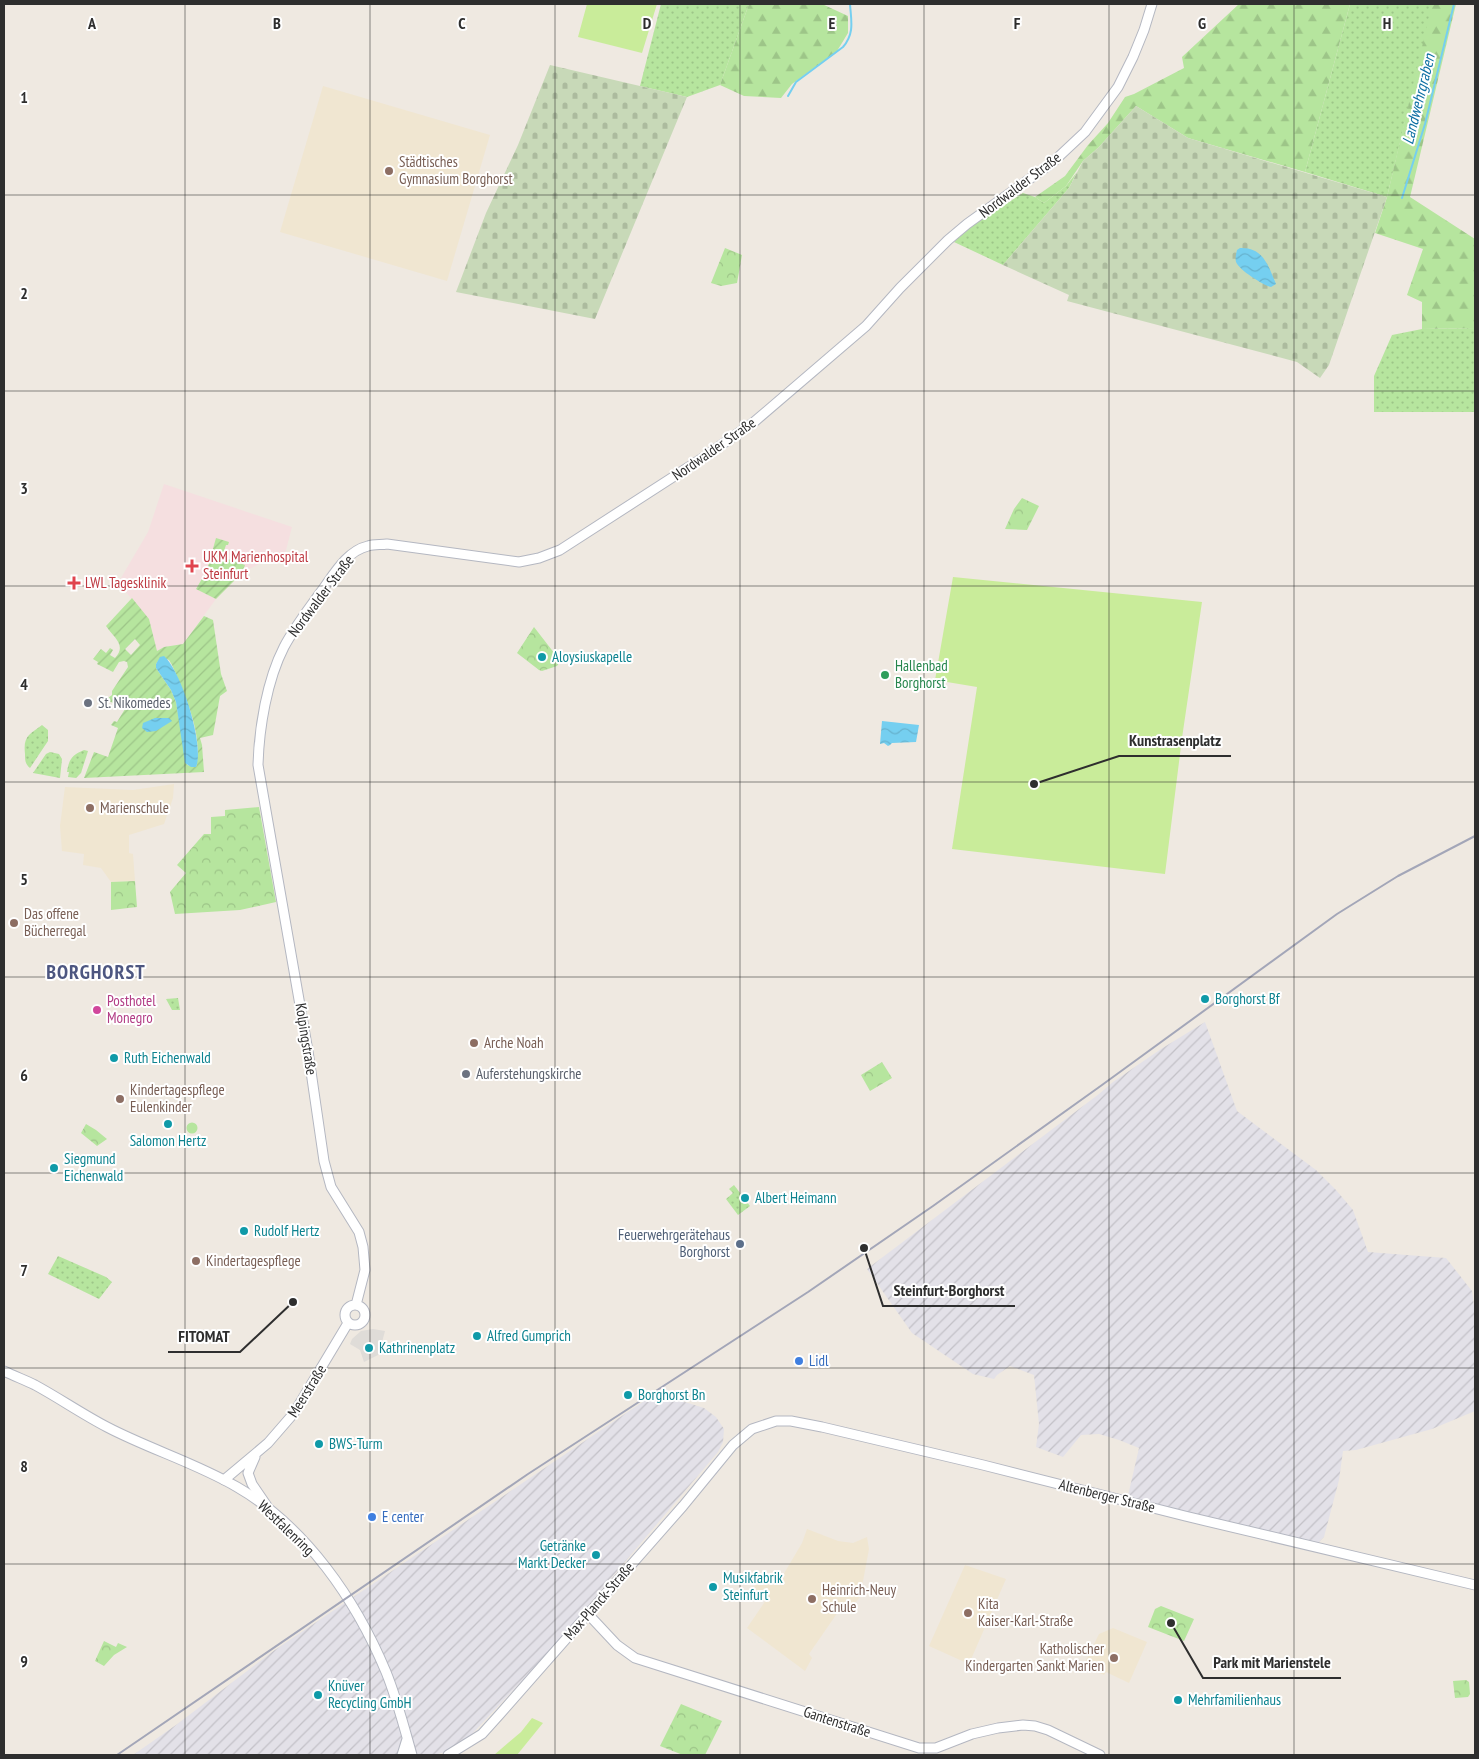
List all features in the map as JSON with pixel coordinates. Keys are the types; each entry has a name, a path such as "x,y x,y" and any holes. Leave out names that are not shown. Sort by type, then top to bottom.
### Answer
{"street":[{"name":"Nordwalder Straße","path":"258,765 266,703 277,661 297,625 349,556 369,545 387,544 518,562 539,558 560,550 704,457 770,409 866,326 900,288 948,240 967,224 1039,173 1068,149 1096,118 1118,87 1134,57 1152,4"},
{"name":"Kolpingstraße","path":"258,765 308,1051 324,1161 331,1187 359,1232 363,1247 365,1270 356,1305"},
{"path":"356,1305 363,1309 364,1318 363,1321 356,1325 348,1323 345,1311 350,1306 356,1305"},
{"name":"Meerstraße","path":"224,1480 258,1452 279,1431 298,1407 348,1323"},
{"name":"Westfalenring","path":"4,1372 34,1384 107,1427 224,1480 266,1506 314,1554 349,1602 386,1672 399,1708 412,1755"},
{"name":"Altenberger Straße","path":"741,1437 759,1426 784,1420 822,1427 1475,1585"},
{"name":"Max-Planck-Straße","path":"448,1755 482,1734 741,1437"},
{"name":"Meerstraße","path":"258,1452 248,1473 252,1484 266,1506"},
{"name":"Gantenstraße","path":"588,1614 617,1645 636,1658 918,1748 936,1748 972,1734 1023,1725 1036,1726 1048,1730 1100,1755"},
{"path":"402,1755 407,1739"}],"shaded area":[{"name":"Städtisches Gymnasium Borghorst","path":"323,86 490,135 447,281 280,232"},
{"name":"UKM Marienhospital Steinfurt","path":"164,484 292,527 285,554 271,555 242,573 216,599 183,644 164,647 157,651 149,619 118,583 148,532"},
{"path":"174,784 173,798 164,824 129,835 129,853 133,854 135,881 111,882 101,868 83,865 84,854 62,851 60,826 65,787 133,790"},
{"path":"1205,1022 1237,1111 1316,1170 1336,1190 1353,1210 1368,1252 1446,1258 1472,1291 1475,1313 1475,1411 1432,1429 1356,1450 1343,1451 1339,1480 1324,1537 1315,1546 1127,1500 1139,1448 1119,1440 1099,1434 1081,1435 1063,1457 1036,1447 1039,1424 1034,1375 1010,1366 994,1379 973,1374 912,1333 867,1269 1113,1082"},
{"name":"Kathrinenplatz","path":"373,1329 385,1331 381,1346 384,1352 364,1362 360,1350 350,1344 352,1339 361,1331"},
{"path":"656,1393 704,1408 716,1417 724,1429 723,1442 718,1452 546,1655 472,1734 449,1751 434,1755 133,1755 272,1652"},
{"name":"Heinrich-Neuy Schule","path":"807,1529 838,1541 853,1543 867,1537 869,1549 860,1597 849,1610 838,1612 809,1654 812,1658 805,1671 747,1628 766,1600 752,1590 764,1572 779,1582 802,1543"},
{"name":"Kita Kaiser-Karl-Straße","path":"965,1565 1006,1579 969,1664 929,1646"},
{"name":"Katholischer Kindergarten Sankt Marien","path":"1113,1628 1147,1642 1129,1683 1106,1672 1104,1675 1083,1666 1099,1634"}],"green space":[{"path":"587,4 657,4 642,53 578,37"},
{"path":"661,4 749,4 720,85 687,97 640,86"},
{"path":"749,4 822,4 848,16 848,33 837,51 792,84 781,98 744,96 720,85"},
{"path":"1239,4 1350,4 1305,172 1188,138 1136,106 1099,147 1083,161 1066,186 1044,203 1035,197 1065,176 1088,145 1108,123 1125,97 1184,68 1182,57"},
{"path":"1350,4 1433,4 1387,197 1305,172"},
{"path":"1432,4 1456,4 1410,197 1475,239 1475,328 1422,329 1422,302 1407,295 1423,249 1375,233 1387,197"},
{"path":"550,65 687,97 595,319 456,292 486,213 518,145"},
{"path":"1136,106 1188,138 1387,197 1329,365 1320,378 1297,362 1067,301 1069,295 1003,265 1069,188 1083,161 1099,147"},
{"path":"1077,172 1069,188 1003,265 954,242 970,227 1023,193 1035,197 1044,203 1066,186"},
{"path":"725,248 742,255 737,283 721,286 711,283"},
{"path":"1475,328 1475,412 1374,412 1374,376 1392,335 1422,329"},
{"path":"1022,498 1039,506 1027,530 1005,529 1014,509"},
{"path":"216,538 229,542 222,557 245,565 242,573 216,599 196,589 207,570"},
{"path":"953,577 1202,602 1165,874 952,849 977,687 935,680"},
{"path":"132,598 149,619 157,651 164,647 183,644 204,616 213,620 221,674 227,691 220,696 213,735 200,738 204,772 84,778 94,752 108,757 118,728 111,725 114,721 117,722 125,709 109,701 108,698 112,695 112,691 128,667 127,662 119,662 113,672 97,664 98,662 93,659 101,649 106,653 110,648 113,650 110,655 115,658 120,649 120,645 106,626","holes":["135,639 140,645 131,655 125,649","161,657 169,660 172,665 192,714 198,755 196,767 187,765 176,702 171,690 156,668 156,664"]},
{"path":"534,627 558,658 559,663 557,666 542,671 517,653"},
{"path":"42,725 48,730 48,741 30,768 25,760 25,743 28,736"},
{"path":"84,750 88,751 81,773 76,778 68,777 69,772 67,772 70,761"},
{"path":"50,752 59,754 62,759 60,778 33,773 46,754"},
{"path":"259,807 276,902 240,910 175,914 170,892 186,873 177,865 204,834 211,834 211,817 225,816 225,810"},
{"path":"135,881 137,907 111,910 111,882"},
{"path":"178,998 180,1010 172,1010 166,999"},
{"path":"882,1062 892,1078 870,1091 861,1075"},
{"path":"192,1122 198,1128 192,1134 186,1128"},
{"path":"86,1124 107,1139 97,1146 81,1133"},
{"path":"734,1185 750,1206 738,1215 726,1199 733,1193 729,1189"},
{"path":"58,1256 106,1277 112,1282 99,1299 48,1274"},
{"path":"1161,1606 1194,1619 1184,1641 1148,1627 1155,1609"},
{"path":"104,1641 116,1647 118,1643 127,1647 114,1655 104,1666 95,1661"},
{"path":"1466,1680 1469,1682 1470,1694 1468,1697 1455,1698 1453,1681"},
{"path":"681,1704 722,1721 705,1755 683,1755 660,1746"},
{"path":"532,1718 543,1723 517,1755 494,1755 521,1732"}],"water":[{"path":"1248,248 1264,258 1276,284 1271,287 1267,286 1252,277 1238,265 1236,262 1237,250"},
{"path":"164,656 171,664 177,676 190,709 197,743 198,757 196,767 191,767 185,763 176,702 171,690 156,668 160,657"},
{"path":"155,718 169,718 172,721 156,731 147,732 142,728 143,723"},
{"path":"882,721 919,725 916,742 892,743 888,746 884,743 880,744"}],"waterway":[{"path":"788,96 796,82 847,42 851,31 850,4"},
{"name":"Landwehrgraben","path":"1402,198 1425,124 1454,4"}],"railway":[{"path":"117,1755 528,1474 808,1292 933,1206 1337,914 1398,876 1475,836"}],"place":[{"name":"Städtisches Gymnasium Borghorst","path":"389,171"},
{"name":"UKM Marienhospital Steinfurt","path":"192,566"},
{"name":"LWL Tagesklinik","path":"74,583"},
{"name":"Aloysiuskapelle","path":"542,657"},
{"name":"Hallenbad Borghorst","path":"885,675"},
{"name":"St. Nikomedes","path":"88,703"},
{"name":"Kunstrasenplatz","path":"1034,784"},
{"name":"Marienschule","path":"90,808"},
{"name":"Das offene Bücherregal","path":"14,923"},
{"name":"Borghorst Bf","path":"1205,999"},
{"name":"Posthotel Monegro","path":"97,1010"},
{"name":"Arche Noah","path":"474,1043"},
{"name":"Ruth Eichenwald","path":"114,1058"},
{"name":"Auferstehungskirche","path":"466,1074"},
{"name":"Kindertagespflege Eulenkinder","path":"120,1099"},
{"name":"Salomon Hertz","path":"168,1124"},
{"name":"Siegmund Eichenwald","path":"54,1168"},
{"name":"Albert Heimann","path":"745,1198"},
{"name":"Rudolf Hertz","path":"244,1231"},
{"name":"Feuerwehrgerätehaus Borghorst","path":"740,1244"},
{"name":"Steinfurt-Borghorst","path":"864,1248"},
{"name":"Kindertagespflege","path":"196,1261"},
{"name":"FITOMAT","path":"293,1302"},
{"name":"Alfred Gumprich","path":"477,1336"},
{"name":"Kathrinenplatz","path":"369,1348"},
{"name":"Lidl","path":"799,1361"},
{"name":"Borghorst Bn","path":"628,1395"},
{"name":"BWS-Turm","path":"319,1444"},
{"name":"E center","path":"372,1517"},
{"name":"Getränke Markt Decker","path":"596,1555"},
{"name":"Musikfabrik Steinfurt","path":"713,1587"},
{"name":"Heinrich-Neuy Schule","path":"812,1599"},
{"name":"Kita Kaiser-Karl-Straße","path":"968,1613"},
{"name":"Park mit Marienstele","path":"1171,1623"},
{"name":"Katholischer Kindergarten Sankt Marien","path":"1114,1658"},
{"name":"Knüver Recycling GmbH","path":"318,1695"},
{"name":"Mehrfamilienhaus","path":"1178,1700"}],"district":[{"name":"BORGHORST","path":"96,972"}]}
